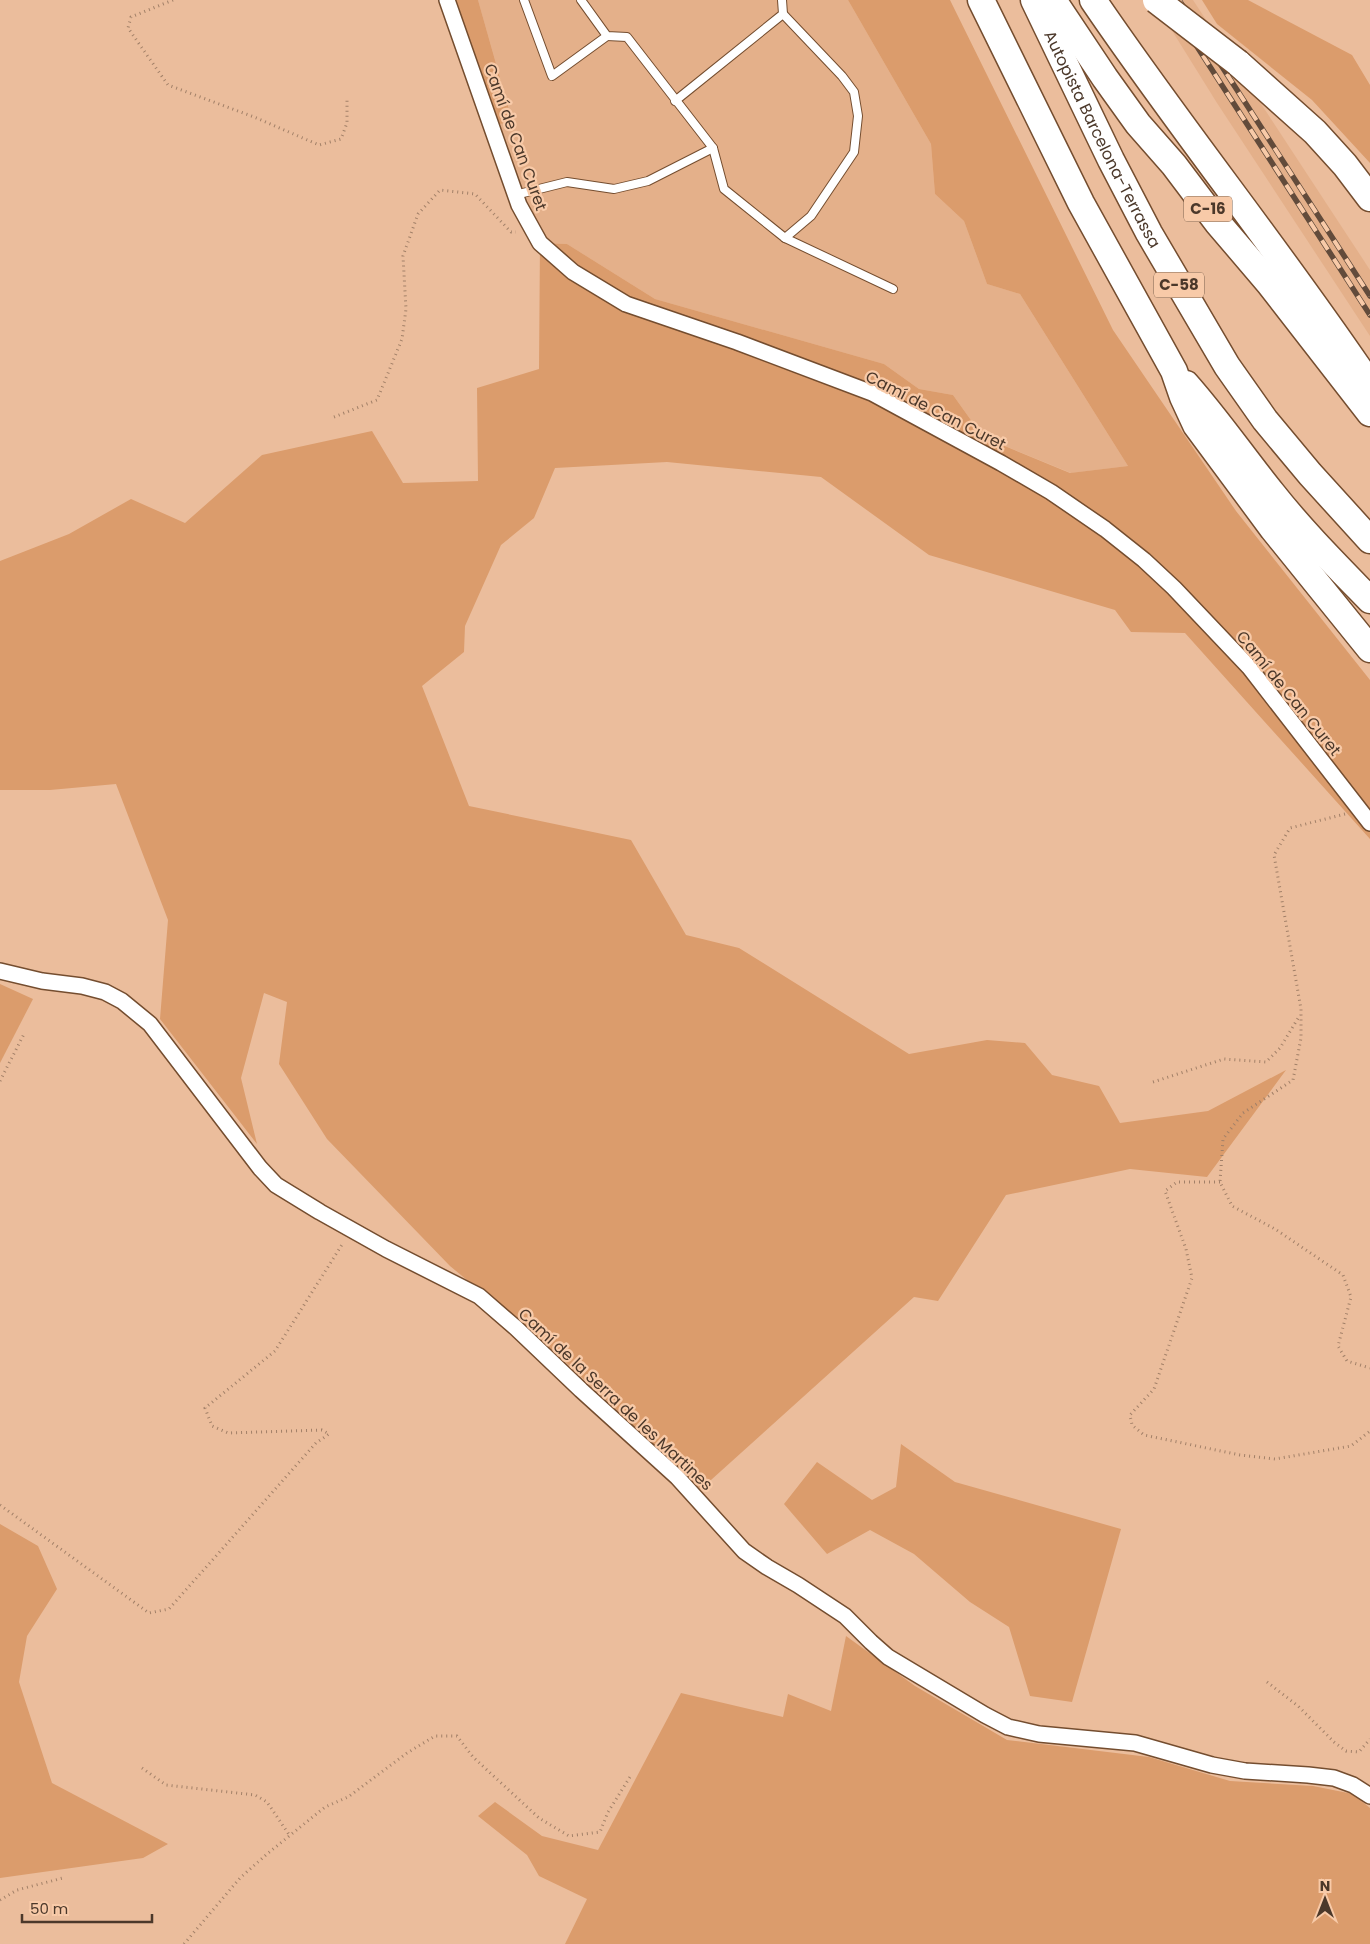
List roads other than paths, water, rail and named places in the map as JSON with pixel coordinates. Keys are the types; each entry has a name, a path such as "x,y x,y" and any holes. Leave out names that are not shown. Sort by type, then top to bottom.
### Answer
{"highway":[{"path":"981,0 1081,202 1174,371 1196,425 1273,529 1370,649"},
{"name":"Autopista Barcelona-Terrassa","path":"1034,0 1110,160 1149,233 1227,366 1266,420 1310,474 1370,540"},
{"name":"C-16","path":"1053,0 1138,124 1174,165 1217,222 1269,283 1370,413"},
{"path":"1093,0 1188,134 1292,271 1370,385"},
{"path":"1156,0 1238,64 1315,132 1345,165 1370,198"},
{"path":"1174,371 1212,413 1278,500 1325,555 1370,600"}],"street":[{"name":"Camí de Can Curet","path":"447,0 519,204 540,243 573,272 626,304 737,342 872,393 1001,463 1050,492 1105,529 1168,582 1249,667 1370,823"},
{"name":"Camí de la Serra de les Martines","path":"0,971 42,981 82,986 105,992 122,1001 150,1024 260,1168 276,1185 352,1230 479,1296 499,1312 581,1390 677,1476 744,1551 845,1616 888,1657 1008,1727 1039,1734 1135,1743 1212,1765 1245,1771 1334,1778 1353,1785 1370,1796"}],"lane":[{"path":"524,0 552,76 607,36 627,37 713,148 724,190 785,238 893,289"},
{"path":"581,0 607,36"},
{"path":"782,0 783,14 842,76 854,92 858,116 854,152 811,216 785,238"},
{"path":"675,101 783,14"},
{"path":"516,195 567,182 614,189 648,181 713,148"}],"railway":[{"path":"1167,0 1370,315"},
{"path":"1179,0 1370,296"}]}
